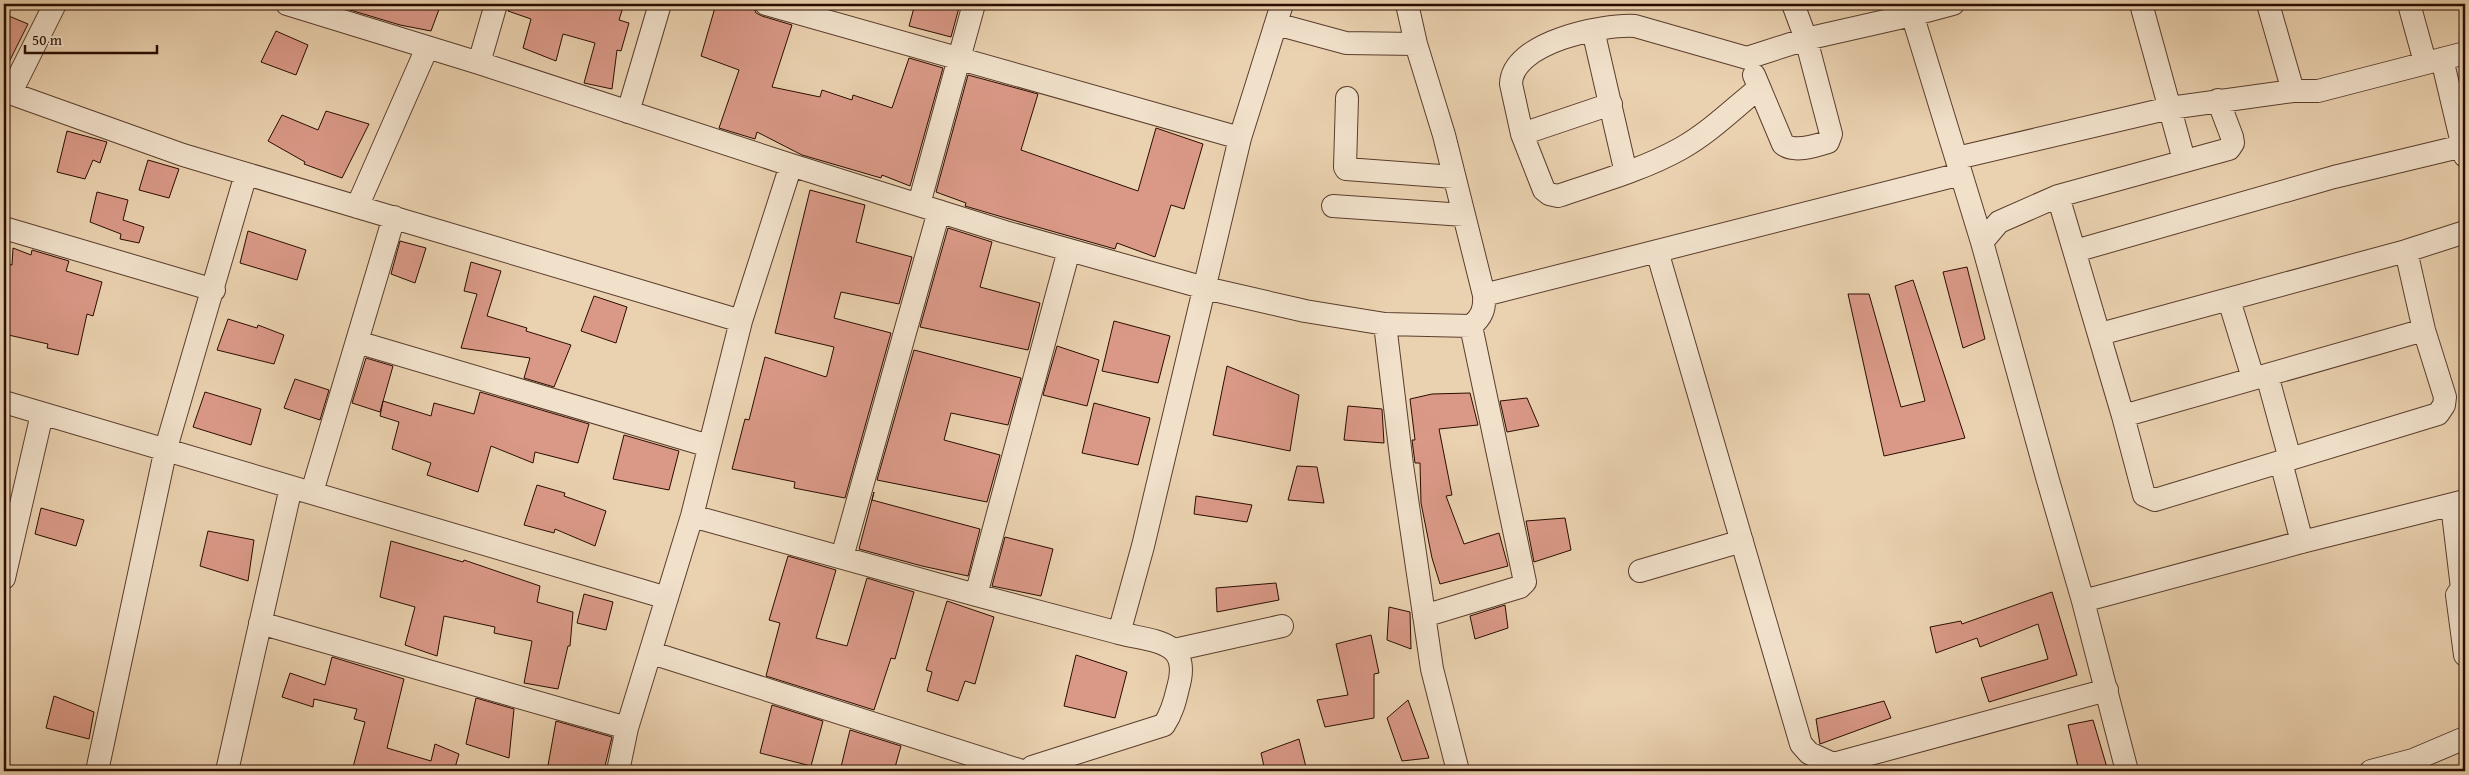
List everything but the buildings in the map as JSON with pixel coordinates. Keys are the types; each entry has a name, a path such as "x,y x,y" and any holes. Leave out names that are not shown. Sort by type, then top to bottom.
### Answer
{"street":[{"path":"55,4 7,92 182,155 740,321"},
{"path":"287,4 327,10 427,48 479,63 791,166 1069,250 1205,288 1305,311 1385,324 1471,326 1480,319 1485,306 1484,296 1444,135 1416,44 1407,4"},
{"path":"479,63 496,4"},
{"path":"628,112 660,4"},
{"path":"766,4 1240,138"},
{"path":"842,557 929,208 958,57 974,4"},
{"path":"1748,58 1783,144 1789,148 1819,145 1828,142 1831,134 1806,39 1793,4"},
{"path":"1759,88 1701,136 1679,150 1626,173 1558,196 1549,194 1544,190 1522,134 1510,84 1511,77 1518,66 1534,51 1557,41 1616,25 1635,26 1748,58 1806,39 1910,10 1953,4"},
{"path":"2141,4 2184,160"},
{"path":"2268,4 2293,91"},
{"path":"2075,252 2334,178 2464,151 2434,60 2409,4"},
{"path":"1910,10 1982,242 2083,601 2128,771"},
{"path":"1119,633 1143,546 1240,138 1279,14 1346,43 1416,44"},
{"path":"1593,30 1626,173"},
{"path":"357,207 427,48"},
{"path":"1484,296 1657,251 2170,108 2293,91 2318,91 2465,53"},
{"path":"1347,98 1346,169 1454,177"},
{"path":"1982,242 1999,222 2058,196 2229,149 2233,143 2218,100"},
{"path":"1522,134 1611,104"},
{"path":"618,771 627,728 652,653 692,516 740,321 791,166"},
{"path":"97,771 166,448 214,290 246,174"},
{"path":"2058,196 2100,334 2144,495 2155,500 2438,414 2444,406 2445,397 2424,330 2406,251"},
{"path":"1333,206 1464,215"},
{"path":"230,771 260,623 301,489 357,342 394,217"},
{"path":"4,228 214,290"},
{"path":"2100,334 2406,251 2465,232"},
{"path":"976,596 1069,250"},
{"path":"1657,251 1801,744 1809,754 1832,764 2106,690"},
{"path":"2229,300 2260,377 2286,460 2302,542"},
{"path":"1385,324 1432,669 1458,771"},
{"path":"1424,616 1520,587 1525,582 1471,326"},
{"path":"2123,416 2424,330"},
{"path":"357,342 709,446"},
{"path":"4,402 166,448 667,598"},
{"path":"4,578 42,414"},
{"path":"2083,601 2302,542 2458,503 2463,587 2457,595 2465,655"},
{"path":"692,516 976,596 1167,645 1174,650 1182,665 1181,679 1172,710 1164,725 1032,767 1028,771"},
{"path":"1640,571 1742,540"},
{"path":"260,623 627,728"},
{"path":"1174,650 1282,626"},
{"path":"652,653 1022,771"},
{"path":"2371,771 2414,766 2465,738"}]}
